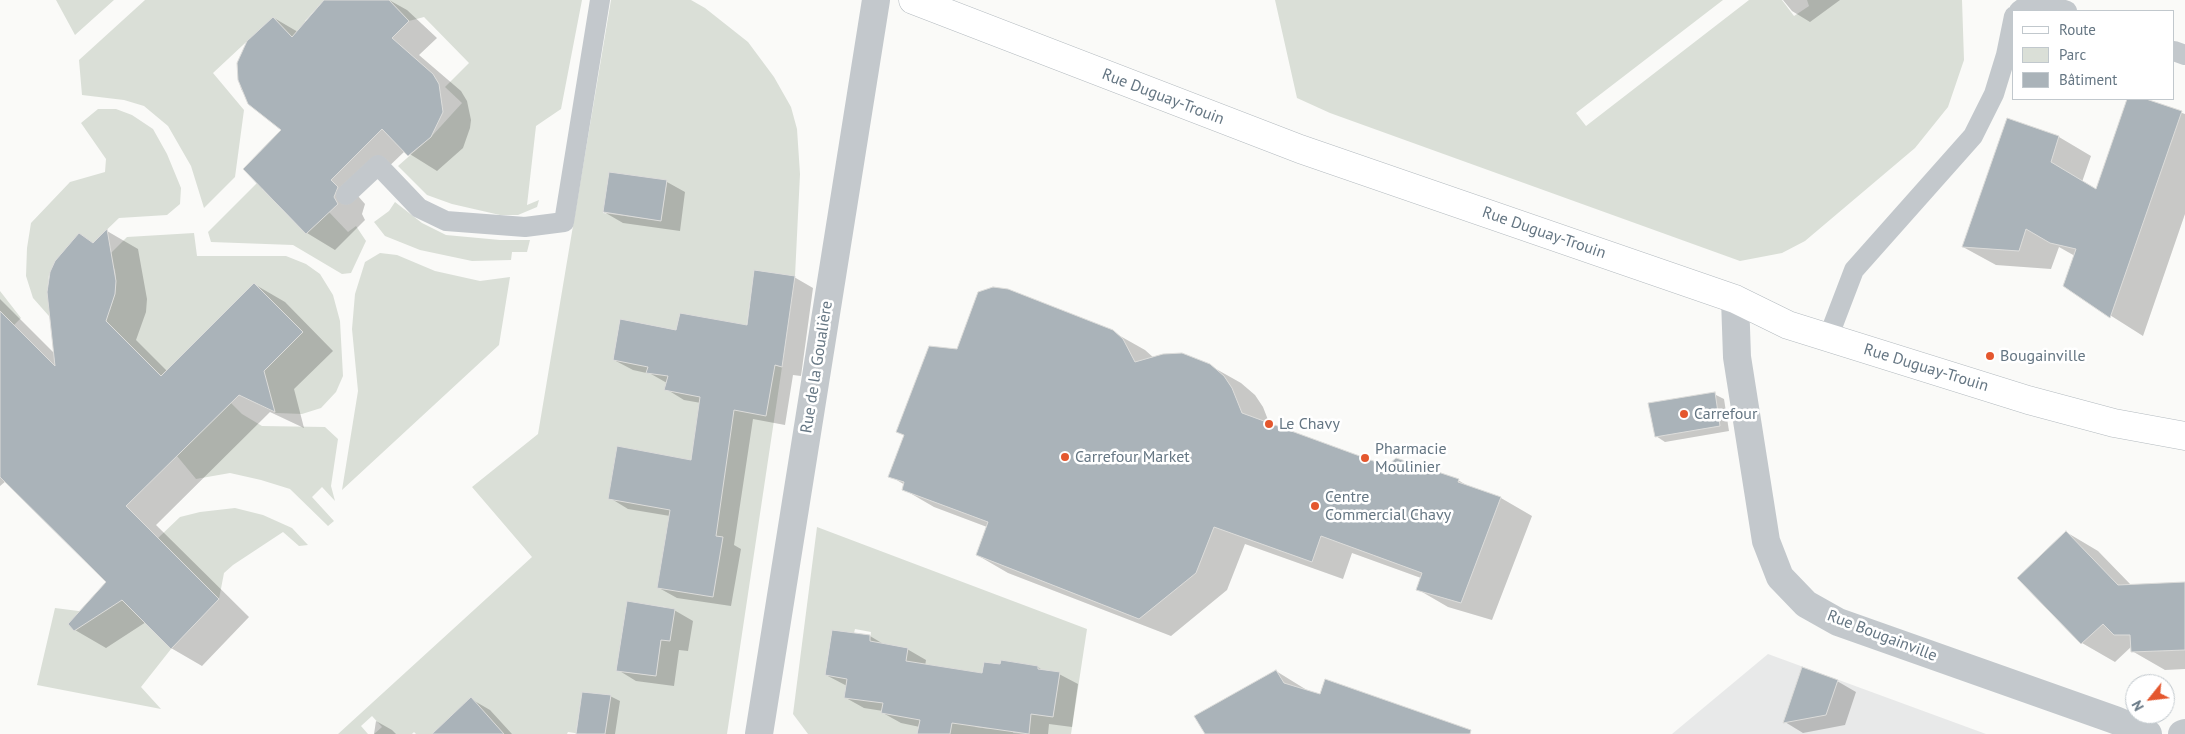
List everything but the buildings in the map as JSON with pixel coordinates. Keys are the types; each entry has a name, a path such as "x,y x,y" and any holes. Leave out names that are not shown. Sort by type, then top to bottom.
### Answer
{"main road":[{"name":"Rue Duguay-Trouin","path":"913,0 1300,149 1735,299 1788,325 2028,400 2114,423 2185,436"}],"street":[{"name":"Rue de la Goualière","path":"759,734 876,0"},
{"name":"Rue Bougainville","path":"1735,299 1737,357 1766,541 1780,577 1806,604 1838,622 2115,720 2148,734"}],"lane":[{"path":"346,195 378,165 419,208 446,220 525,227 564,222 600,0"},
{"path":"2020,10 2028,4 2042,2 2064,10"},
{"path":"1828,338 1854,270 1973,136 1994,94 2006,55 2012,26"}],"shaded area":[{"path":"1768,654 1986,734 1672,734"}],"green space":[{"path":"56,0 114,0 75,35"},
{"path":"145,0 324,0 305,21 316,33 302,48 273,17 213,73 244,110 235,177 204,208 191,166 168,126 144,106 124,100 82,95 79,60"},
{"path":"389,0 582,0 561,109 536,126 527,205 539,200 537,207 518,215 500,215 452,204 427,195 398,166 431,137 462,103 445,87 469,63 424,17 409,21"},
{"path":"611,0 691,0 705,8 748,42 774,77 791,107 797,129 800,174 795,276 754,270 746,330 756,331 752,361 782,367 727,734 605,734 611,695 582,692 576,732 581,734 568,732 567,734 489,734 497,726 471,698 432,734 416,734 414,732 412,734 374,734 382,727 372,716 361,726 368,734 338,734 532,557 472,487 538,434","holes":["609,172 667,181 661,221 603,213","680,313 720,321 712,369 772,380 766,415 719,407 720,401 665,390 669,367 663,366 662,375 647,373 648,362 643,362 642,366 613,360 620,319 676,330","693,446 728,451 719,507 684,502","617,447 654,454 645,505 609,499","667,529 722,537 713,596 658,588","627,602 665,607 663,625 672,627 670,641 661,640 656,676 616,671"]},
{"path":"1275,0 1723,0 1576,113 1586,126 1749,0 1782,0 1794,16 1809,6 1807,0 1962,0 1964,60 1948,107 1915,148 1805,241 1782,253 1740,261 1330,113 1297,98"},
{"path":"98,109 116,109 132,115 153,129 167,154 181,188 180,204 167,215 119,218 93,243 76,237 55,261 49,275 47,292 56,324 33,298 26,276 27,248 31,223 70,182 105,172 106,159 81,123"},
{"path":"263,177 262,189 306,234 329,212 348,232 356,226 366,241 351,273 342,274 293,245 211,242 208,232"},
{"path":"395,202 422,223 446,235 500,240 530,240 527,252 512,252 511,260 472,261 420,250 385,236 374,222 389,211"},
{"path":"194,233 197,256 286,256 306,264 320,274 333,295 340,321 343,376 336,392 321,408 302,414 276,413 258,404 262,403 258,377 303,332 254,283 161,376 129,345 79,335 105,317 110,310 115,294 116,281 115,270 107,257 127,237"},
{"path":"380,253 397,255 435,271 480,281 510,277 499,345 342,490 358,391 352,329 355,294 365,262"},
{"path":"0,291 21,318 14,325 0,311"},
{"path":"231,403 242,414 262,426 325,427 338,439 331,486 335,501 322,487 312,497 334,521 328,526 290,489 230,473 196,479 177,456"},
{"path":"235,508 263,515 292,528 308,545 299,546 283,532 224,573 219,599 158,538 180,517 200,512"},
{"path":"817,527 1087,629 1071,734 1029,734 1031,714 1053,717 1060,673 1001,661 1000,664 984,662 981,676 905,665 908,648 892,645 869,646 871,632 855,629 854,633 832,630 825,675 847,679 845,698 861,700 863,690 884,694 882,713 897,716 921,713 917,734 808,734 793,714"},
{"path":"121,598 171,649 141,687 161,709 37,685 55,608 94,613 107,610"},
{"path":"993,710 1016,712 1013,733 1025,734 950,734 953,718 975,721 975,727 990,729"}],"place":[{"name":"Bougainville","path":"1990,356"},
{"name":"Carrefour","path":"1684,414"},
{"name":"Le Chavy","path":"1269,424"},
{"name":"Carrefour Market","path":"1065,457"},
{"name":"Pharmacie Moulinier","path":"1365,458"},
{"name":"Centre Commercial Chavy","path":"1315,506"}]}
